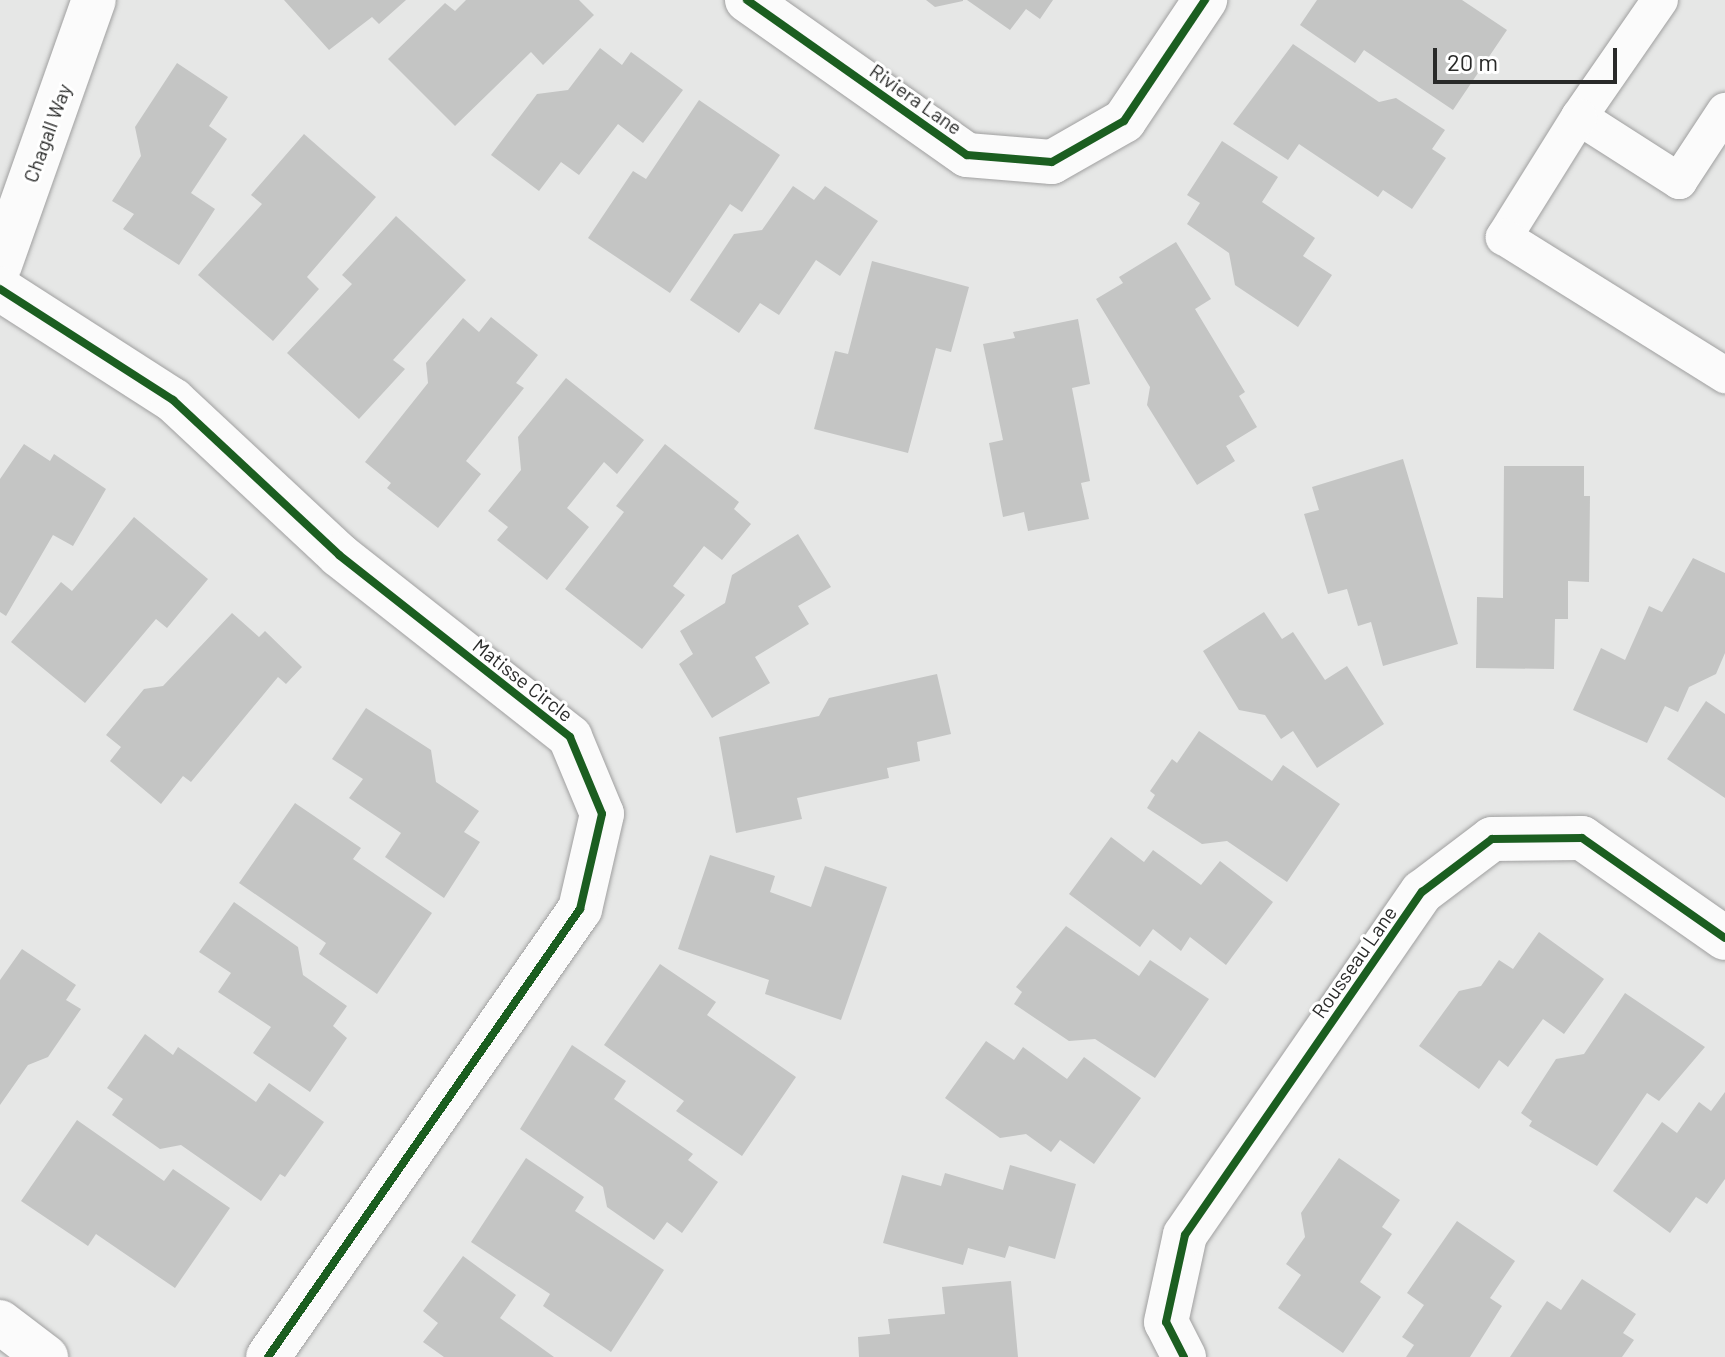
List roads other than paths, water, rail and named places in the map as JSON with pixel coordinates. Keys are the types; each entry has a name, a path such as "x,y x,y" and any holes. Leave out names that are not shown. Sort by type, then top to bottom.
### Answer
{"street":[{"name":"Chagall Way","path":"0,265 94,0"},
{"name":"Riviera Lane","path":"747,0 967,155 1052,162 1124,121 1205,0"},
{"name":"Matisse Circle","path":"0,289 173,400 339,555 570,737 602,814 580,909 268,1357"},
{"name":"Rousseau Lane","path":"1184,1357 1166,1322 1185,1235 1422,892 1492,839 1582,838 1725,938"},
{"path":"0,1322 46,1357"}],"lane":[{"path":"1660,0 1579,117 1504,237 1725,375"},
{"path":"1579,117 1679,181 1725,111"}]}
